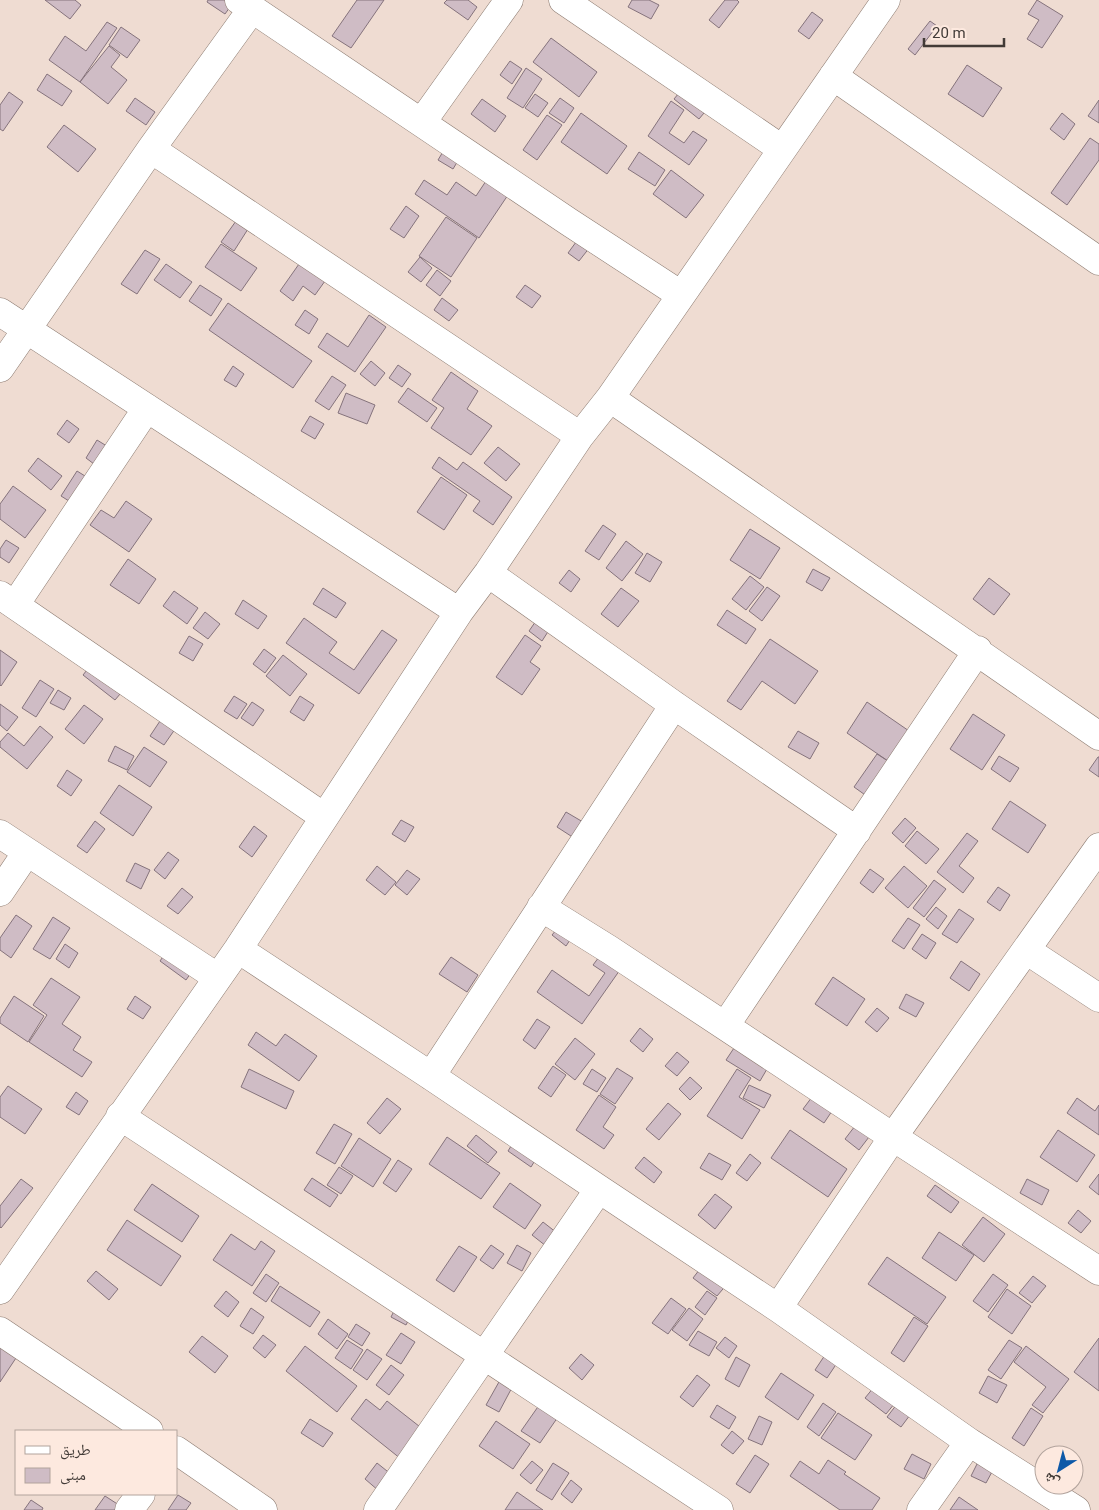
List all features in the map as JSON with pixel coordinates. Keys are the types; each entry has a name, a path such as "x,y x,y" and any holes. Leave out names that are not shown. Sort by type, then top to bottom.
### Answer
{"street":[{"path":"422,122 509,0"},
{"path":"563,0 782,149"},
{"path":"0,1290 238,948 459,612 886,0"},
{"path":"0,368 151,149 246,4 681,295"},
{"path":"832,76 1099,261"},
{"path":"151,149 580,436"},
{"path":"0,312 459,612"},
{"path":"610,398 978,650 1099,736"},
{"path":"147,408 8,600 324,817"},
{"path":"488,573 674,705 857,831"},
{"path":"725,1026 978,650"},
{"path":"432,1076 674,705"},
{"path":"0,834 217,976"},
{"path":"778,1308 893,1137 1099,846"},
{"path":"0,892 27,852"},
{"path":"541,907 1099,1271"},
{"path":"238,948 778,1308 969,1442 1076,1510"},
{"path":"1026,950 1099,998"},
{"path":"120,1116 485,1355 685,1501 719,1510"},
{"path":"378,1510 599,1190"},
{"path":"0,1331 148,1430"},
{"path":"921,1510 969,1442"},
{"path":"178,1451 263,1510"},
{"path":"129,1510 140,1495"}],"building":[{"path":"45,0 75,0 81,5 70,19"},
{"path":"208,0 235,0 225,14 207,2"},
{"path":"357,0 384,0 351,48 332,36"},
{"path":"447,0 468,0 477,7 468,20 444,3"},
{"path":"632,0 649,0 659,5 651,19 628,7"},
{"path":"725,0 737,0 739,2 719,28 709,20"},
{"path":"1037,0 1063,16 1042,48 1027,39 1039,20 1028,14"},
{"path":"812,12 823,20 809,39 798,31"},
{"path":"930,21 937,26 915,55 908,49"},
{"path":"107,22 117,28 80,82 49,60 65,36 86,51"},
{"path":"121,27 140,40 127,58 109,45"},
{"path":"551,38 597,72 579,97 533,62"},
{"path":"109,46 120,55 111,67 127,80 108,104 80,82"},
{"path":"510,61 522,69 512,84 500,75"},
{"path":"967,65 1002,88 983,117 948,94"},
{"path":"526,68 542,79 523,108 507,98"},
{"path":"47,74 72,91 62,106 37,90"},
{"path":"683,88 709,107 699,119 674,99"},
{"path":"9,92 23,102 3,131 0,129 0,105"},
{"path":"535,94 548,103 538,117 525,108"},
{"path":"135,98 155,112 146,125 126,111"},
{"path":"560,98 574,108 564,123 549,113"},
{"path":"482,99 506,116 495,132 471,114"},
{"path":"1099,100 1099,123 1088,116"},
{"path":"671,101 684,110 669,133 684,143 693,131 707,140 689,165 648,136"},
{"path":"581,113 627,146 607,174 561,142"},
{"path":"1062,113 1075,124 1064,140 1050,129"},
{"path":"547,115 562,125 537,160 523,150"},
{"path":"64,125 96,149 78,172 47,147"},
{"path":"1090,138 1099,144 1099,160 1067,205 1051,193"},
{"path":"447,145 462,154 453,169 438,160"},
{"path":"639,152 665,170 655,186 628,169"},
{"path":"671,170 704,195 686,218 653,194"},
{"path":"490,175 512,189 479,238 415,194 424,180 447,195 456,182 476,196"},
{"path":"406,206 419,216 404,238 390,229"},
{"path":"446,217 477,238 451,277 419,256"},
{"path":"236,221 248,229 234,251 221,242"},
{"path":"579,238 590,247 579,261 568,253"},
{"path":"221,244 257,268 241,291 205,267"},
{"path":"145,250 160,259 137,294 121,284"},
{"path":"420,257 432,268 421,282 408,272"},
{"path":"166,264 192,282 180,298 154,280"},
{"path":"299,264 325,281 315,295 303,286 293,301 280,291"},
{"path":"437,270 451,281 440,296 426,285"},
{"path":"200,285 222,299 211,316 189,301"},
{"path":"525,285 541,296 532,308 516,297"},
{"path":"442,298 458,310 449,321 434,310"},
{"path":"228,303 312,361 293,388 209,330"},
{"path":"305,310 318,319 309,334 295,325"},
{"path":"369,315 386,327 355,372 318,347 327,333 348,347"},
{"path":"371,361 385,373 375,386 360,374"},
{"path":"398,365 411,374 402,387 389,378"},
{"path":"233,366 244,374 236,387 224,380"},
{"path":"451,372 478,391 467,409 492,426 471,455 431,428 444,408 432,400"},
{"path":"332,376 346,385 329,410 315,401"},
{"path":"408,388 437,408 427,422 398,402"},
{"path":"346,393 375,405 367,424 338,413"},
{"path":"310,416 324,424 315,439 301,431"},
{"path":"67,420 79,429 69,443 57,434"},
{"path":"97,440 110,448 98,467 86,458"},
{"path":"498,447 520,464 506,481 484,463"},
{"path":"439,457 457,470 463,462 512,497 493,525 473,511 480,501 432,468"},
{"path":"38,458 62,476 51,490 28,471"},
{"path":"77,471 93,481 77,506 61,496"},
{"path":"441,477 467,495 444,530 417,512"},
{"path":"13,486 46,510 25,538 0,519 0,504"},
{"path":"126,501 152,519 129,552 90,525 101,510 114,518"},
{"path":"603,525 616,534 599,560 585,551"},
{"path":"750,529 780,548 760,579 730,560"},
{"path":"6,540 19,548 9,563 0,557 0,549"},
{"path":"626,541 643,554 622,581 606,568"},
{"path":"647,553 662,562 650,582 635,573"},
{"path":"128,559 156,579 139,604 110,585"},
{"path":"813,569 830,578 822,591 806,582"},
{"path":"569,570 580,579 571,592 559,583"},
{"path":"750,576 764,587 746,610 732,599"},
{"path":"989,578 1010,594 994,615 973,599"},
{"path":"767,587 780,596 762,621 749,611"},
{"path":"323,588 346,603 336,618 313,604"},
{"path":"621,588 639,601 618,627 601,614"},
{"path":"174,591 198,608 187,624 163,606"},
{"path":"243,600 267,616 258,629 235,614"},
{"path":"727,610 756,629 746,644 717,625"},
{"path":"205,612 220,624 208,639 193,628"},
{"path":"304,618 337,642 329,653 354,670 382,630 397,640 359,694 286,643"},
{"path":"538,618 551,627 542,641 529,631"},
{"path":"525,635 541,646 530,662 540,669 522,695 496,677"},
{"path":"189,636 203,644 193,661 179,653"},
{"path":"770,639 818,671 795,704 762,681 741,710 727,701"},
{"path":"264,649 276,658 265,673 253,664"},
{"path":"0,650 17,662 1,686 0,685"},
{"path":"283,655 307,674 290,696 266,676"},
{"path":"94,661 126,687 115,700 83,675"},
{"path":"40,680 54,689 36,717 22,708"},
{"path":"58,690 71,698 64,710 50,703"},
{"path":"234,696 247,704 237,719 224,711"},
{"path":"300,696 314,705 304,721 290,712"},
{"path":"252,702 264,710 253,726 241,718"},
{"path":"867,702 912,733 891,763 847,733"},
{"path":"0,704 18,717 7,731 0,725"},
{"path":"84,705 103,719 84,744 65,729"},
{"path":"166,712 180,722 164,745 150,736"},
{"path":"973,714 1005,735 982,770 950,749"},
{"path":"40,726 53,737 27,769 0,747 0,742 8,733 24,746"},
{"path":"798,731 819,743 810,759 788,747"},
{"path":"115,746 134,756 127,770 108,761"},
{"path":"144,747 167,762 150,787 127,772"},
{"path":"877,754 891,763 868,797 854,787"},
{"path":"999,756 1019,768 1010,782 991,769"},
{"path":"1099,757 1099,777 1089,770"},
{"path":"67,770 82,780 71,796 57,786"},
{"path":"119,785 152,807 133,836 100,813"},
{"path":"1010,801 1046,825 1028,853 992,829"},
{"path":"566,812 583,822 574,838 557,827"},
{"path":"905,818 916,828 903,843 892,833"},
{"path":"401,820 414,827 405,842 392,834"},
{"path":"95,821 105,829 87,853 77,846"},
{"path":"254,826 267,836 252,857 239,847"},
{"path":"917,831 939,849 926,864 905,846"},
{"path":"967,833 978,841 959,866 974,878 963,893 937,872"},
{"path":"168,852 179,860 165,879 154,870"},
{"path":"135,863 150,870 141,889 126,881"},
{"path":"377,866 396,882 385,895 366,880"},
{"path":"904,866 927,886 908,908 885,888"},
{"path":"870,869 884,879 873,893 860,883"},
{"path":"407,870 420,879 407,895 395,885"},
{"path":"934,880 946,889 924,917 913,908"},
{"path":"998,887 1010,895 1000,911 987,902"},
{"path":"182,888 193,897 178,914 167,906"},
{"path":"936,907 947,916 938,929 926,919"},
{"path":"959,909 974,919 957,943 942,934"},
{"path":"16,915 32,926 11,958 0,950 0,938"},
{"path":"53,917 70,928 50,959 33,949"},
{"path":"908,918 920,925 904,949 892,941"},
{"path":"561,924 574,934 566,946 552,935"},
{"path":"922,934 936,943 926,959 912,949"},
{"path":"65,944 78,953 69,968 56,959"},
{"path":"169,948 195,967 186,980 160,961"},
{"path":"602,953 622,967 582,1024 537,992 552,970 589,996 605,973 593,965"},
{"path":"451,957 478,975 467,992 439,974"},
{"path":"961,961 980,974 969,991 950,978"},
{"path":"833,977 865,999 847,1026 815,1004"},
{"path":"51,978 80,997 62,1024 81,1037 73,1050 92,1062 82,1077 29,1042 47,1015 33,1005"},
{"path":"906,994 924,1003 916,1017 899,1008"},
{"path":"14,996 44,1016 28,1042 0,1023 0,1018"},
{"path":"135,996 151,1007 143,1019 127,1009"},
{"path":"877,1008 889,1018 877,1032 865,1022"},
{"path":"537,1019 550,1027 535,1049 523,1040"},
{"path":"640,1028 653,1039 643,1052 630,1041"},
{"path":"256,1032 276,1046 285,1034 317,1056 299,1081 248,1045"},
{"path":"575,1038 595,1054 575,1080 555,1064"},
{"path":"734,1048 767,1069 760,1081 726,1060"},
{"path":"677,1052 689,1062 677,1076 665,1066"},
{"path":"553,1066 566,1075 551,1097 538,1088"},
{"path":"617,1068 633,1078 615,1104 600,1094"},
{"path":"249,1069 294,1091 286,1109 241,1087"},
{"path":"592,1069 606,1078 597,1092 583,1084"},
{"path":"737,1069 751,1078 739,1097 760,1110 742,1139 707,1116"},
{"path":"690,1077 702,1088 690,1100 679,1089"},
{"path":"749,1085 771,1095 764,1108 743,1098"},
{"path":"8,1086 42,1109 25,1134 0,1117 0,1097"},
{"path":"76,1092 88,1101 79,1115 66,1107"},
{"path":"599,1095 616,1107 603,1127 614,1135 604,1149 576,1130"},
{"path":"812,1097 832,1111 824,1123 803,1109"},
{"path":"387,1098 401,1109 380,1134 367,1123"},
{"path":"1077,1098 1095,1111 1099,1105 1099,1135 1067,1113"},
{"path":"668,1103 681,1114 659,1140 646,1129"},
{"path":"334,1124 352,1134 335,1164 316,1153"},
{"path":"855,1126 869,1137 859,1150 845,1139"},
{"path":"790,1130 847,1169 828,1197 771,1158"},
{"path":"1058,1130 1095,1155 1077,1182 1040,1157"},
{"path":"476,1135 497,1152 488,1163 467,1146"},
{"path":"447,1137 500,1173 481,1199 429,1164"},
{"path":"359,1138 391,1159 373,1187 341,1166"},
{"path":"516,1138 539,1154 531,1167 508,1151"},
{"path":"709,1153 731,1165 722,1180 700,1168"},
{"path":"750,1154 761,1163 747,1181 736,1173"},
{"path":"644,1157 662,1172 654,1183 635,1168"},
{"path":"398,1160 412,1169 396,1192 383,1183"},
{"path":"339,1167 353,1176 341,1194 327,1185"},
{"path":"1099,1174 1099,1195 1089,1187"},
{"path":"312,1178 338,1195 330,1207 304,1190"},
{"path":"21,1179 33,1188 1,1228 0,1206"},
{"path":"1027,1179 1049,1190 1042,1205 1020,1193"},
{"path":"510,1183 541,1205 525,1229 493,1207"},
{"path":"152,1184 199,1216 182,1242 134,1210"},
{"path":"935,1185 959,1202 951,1213 927,1196"},
{"path":"715,1194 732,1207 715,1229 698,1215"},
{"path":"1078,1210 1091,1221 1081,1233 1068,1223"},
{"path":"983,1217 1005,1234 984,1262 962,1245"},
{"path":"127,1220 181,1256 161,1286 107,1250"},
{"path":"543,1222 557,1233 546,1246 532,1235"},
{"path":"939,1232 974,1255 956,1281 922,1258"},
{"path":"231,1234 255,1250 261,1241 275,1251 252,1286 213,1260"},
{"path":"491,1245 504,1254 493,1269 480,1260"},
{"path":"517,1245 531,1253 522,1271 507,1263"},
{"path":"459,1246 477,1257 454,1292 436,1280"},
{"path":"887,1257 946,1297 927,1324 868,1284"},
{"path":"703,1265 728,1283 717,1296 693,1278"},
{"path":"96,1271 118,1289 109,1300 87,1281"},
{"path":"266,1274 279,1283 266,1302 253,1293"},
{"path":"993,1274 1008,1285 988,1312 973,1301"},
{"path":"1033,1276 1046,1286 1032,1303 1019,1293"},
{"path":"280,1286 320,1312 310,1327 271,1301"},
{"path":"1007,1289 1031,1306 1012,1334 988,1317"},
{"path":"226,1291 239,1302 228,1317 214,1306"},
{"path":"707,1291 717,1298 705,1315 695,1307"},
{"path":"671,1298 686,1309 668,1334 652,1323"},
{"path":"398,1303 413,1311 406,1325 391,1317"},
{"path":"251,1308 264,1317 253,1334 240,1326"},
{"path":"689,1308 703,1319 687,1341 672,1330"},
{"path":"914,1317 928,1326 904,1362 891,1353"},
{"path":"328,1319 348,1334 337,1349 318,1334"},
{"path":"356,1324 370,1333 362,1346 348,1337"},
{"path":"698,1331 717,1342 709,1356 689,1345"},
{"path":"401,1333 415,1342 401,1364 386,1355"},
{"path":"263,1335 276,1345 265,1358 253,1348"},
{"path":"202,1336 228,1356 215,1373 189,1352"},
{"path":"725,1337 737,1346 729,1358 716,1348"},
{"path":"1099,1338 1099,1391 1074,1372"},
{"path":"347,1340 363,1350 351,1369 335,1358"},
{"path":"1009,1340 1022,1348 1001,1379 988,1370"},
{"path":"0,1343 18,1355 0,1382"},
{"path":"305,1346 357,1386 337,1412 286,1371"},
{"path":"1026,1346 1069,1379 1043,1413 1032,1405 1046,1387 1014,1362"},
{"path":"367,1349 382,1359 367,1380 353,1370"},
{"path":"581,1354 594,1365 582,1380 569,1368"},
{"path":"825,1355 837,1363 827,1378 815,1370"},
{"path":"736,1357 750,1365 739,1387 725,1379"},
{"path":"391,1365 404,1375 389,1395 376,1385"},
{"path":"504,1373 516,1380 499,1412 486,1405"},
{"path":"781,1373 814,1395 798,1420 765,1397"},
{"path":"697,1375 710,1385 693,1407 680,1397"},
{"path":"988,1376 1007,1385 997,1403 979,1393"},
{"path":"874,1387 895,1403 886,1414 865,1398"},
{"path":"366,1399 380,1410 387,1401 424,1430 401,1459 351,1419"},
{"path":"542,1401 560,1414 540,1443 521,1431"},
{"path":"823,1403 836,1412 819,1436 807,1427"},
{"path":"897,1404 910,1415 901,1427 887,1417"},
{"path":"717,1405 736,1417 729,1429 710,1417"},
{"path":"1031,1408 1043,1416 1024,1446 1012,1438"},
{"path":"838,1413 872,1435 855,1460 821,1438"},
{"path":"759,1416 772,1422 762,1445 748,1439"},
{"path":"310,1419 333,1433 323,1447 301,1433"},
{"path":"496,1421 530,1444 513,1469 479,1446"},
{"path":"732,1431 744,1441 733,1454 721,1445"},
{"path":"912,1454 931,1464 924,1479 904,1469"},
{"path":"755,1455 769,1464 750,1493 736,1484"},
{"path":"828,1460 846,1472 844,1474 880,1498 872,1510 840,1510 790,1476 800,1461 819,1474"},
{"path":"532,1461 543,1470 531,1484 520,1475"},
{"path":"978,1462 993,1470 986,1483 971,1476"},
{"path":"377,1463 392,1475 379,1491 365,1479"},
{"path":"553,1463 569,1473 552,1500 536,1490"},
{"path":"571,1480 582,1489 572,1503 561,1494"},
{"path":"517,1492 543,1510 505,1510"},
{"path":"178,1495 191,1503 186,1510 168,1510"},
{"path":"105,1496 122,1507 120,1510 95,1510"},
{"path":"959,1497 978,1510 950,1510"},
{"path":"31,1500 43,1508 42,1510 24,1510"}]}
